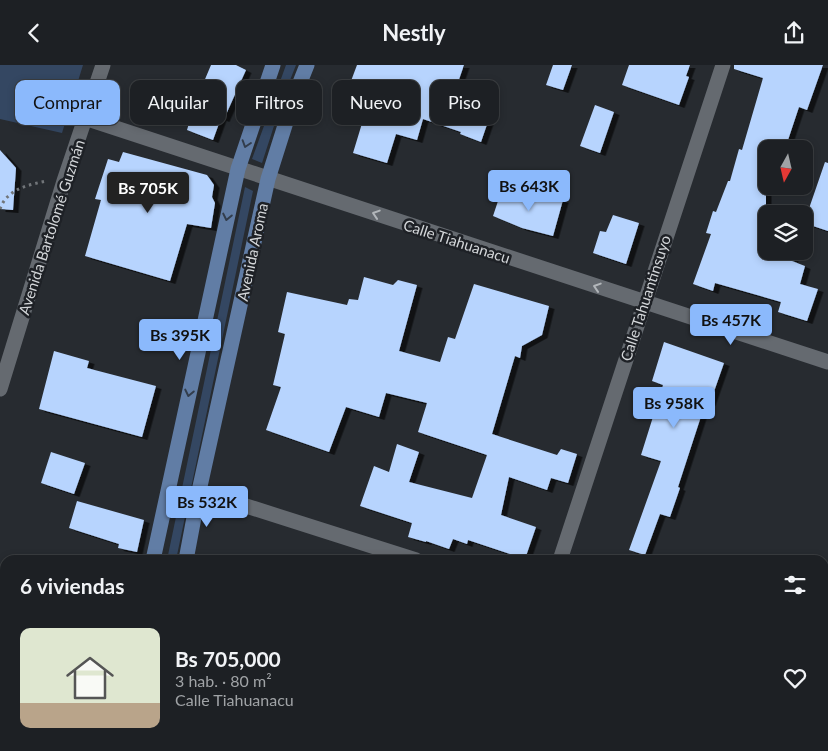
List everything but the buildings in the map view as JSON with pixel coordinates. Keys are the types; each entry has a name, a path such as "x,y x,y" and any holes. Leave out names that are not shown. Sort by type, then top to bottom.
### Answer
{"main road":[{"path":"154,555 238,169 264,86 273,65"},
{"name":"Avenida Aroma","path":"187,555 199,491 268,179 293,100 307,65"}],"street":[{"name":"Avenida Bartolomé Guzmán","path":"97,80 102,65"},
{"name":"Calle Tahuantinsuyo","path":"562,555 723,65"},
{"name":"Avenida Bartolomé Guzmán","path":"0,389 64,181 84,125"},
{"name":"Calle Tiahuanacu","path":"107,125 828,362"},
{"path":"199,491 400,555"}],"path":[{"path":"0,209 2,203 20,187 46,181"}],"shaded area":[{"path":"0,65 83,65 78,80 15,80 15,122 0,119"},
{"path":"286,65 296,65 290,80 281,80"},
{"path":"27,125 64,125 62,133"},
{"path":"264,125 274,125 262,163 252,159"},
{"path":"245,187 253,191 177,555 168,555"}]}
